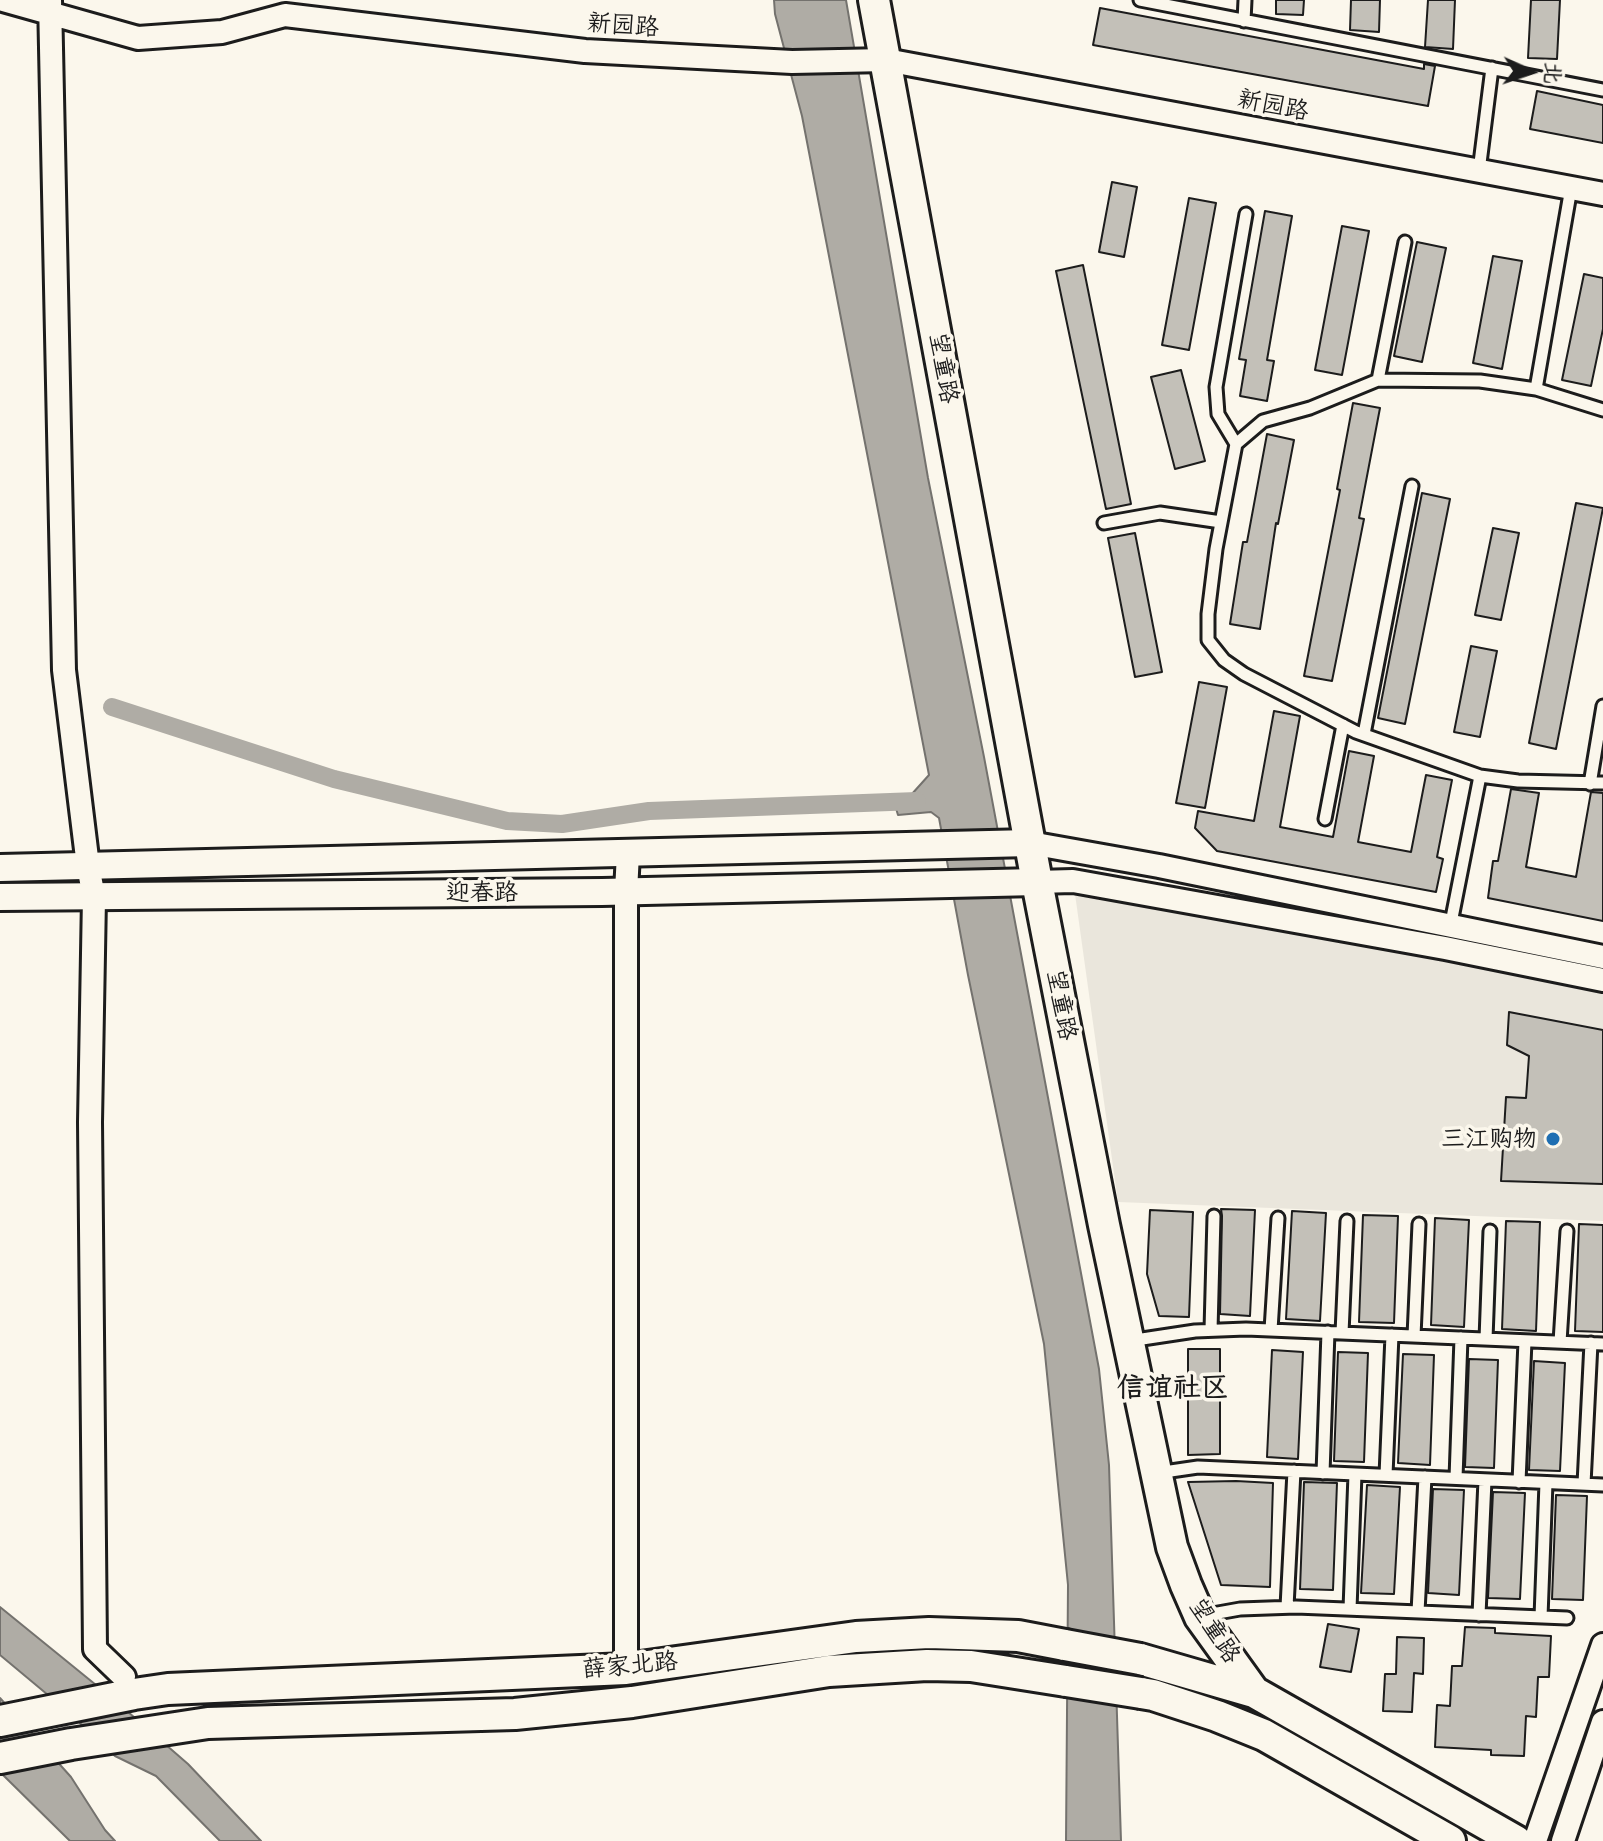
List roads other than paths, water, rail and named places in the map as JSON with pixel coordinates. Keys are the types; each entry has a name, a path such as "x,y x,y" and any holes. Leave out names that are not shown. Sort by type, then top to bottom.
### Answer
{"main road":[{"name":"望童路","path":"874,0 876,61 1104,1225 1172,1547 1200,1617 1254,1692 1516,1841"},
{"name":"薛家北路","path":"0,1721 129,1686 168,1689 626,1669 870,1637 929,1633 1018,1636 1140,1659 1254,1692"},
{"name":"薛家北路","path":"0,1758 208,1723 515,1714 632,1702 829,1671 927,1665 971,1666 1153,1695 1217,1716 1264,1735 1450,1841"}],"street":[{"name":"新园路","path":"3,0 50,7 138,38 222,32 285,15 585,51 792,62 876,61 1603,194"},
{"path":"50,7 64,670 94,897 90,1122 95,1649 129,1686"},
{"path":"1030,843 1159,866 1603,957"},
{"name":"迎春路","path":"0,868 1030,843"},
{"path":"626,1669 628,853"},
{"path":"1037,882 1073,881 1445,948 1603,980"},
{"name":"迎春路","path":"0,897 626,892 1037,882"},
{"path":"1535,1841 1603,1645"},
{"path":"1563,1841 1603,1722"}],"lane":[{"path":"1140,0 1603,90"},
{"path":"1244,21 1245,0"},
{"path":"1479,171 1492,68"},
{"path":"1536,389 1571,188"},
{"path":"1236,444 1218,414 1216,387 1246,214"},
{"path":"1378,380 1405,242"},
{"path":"1603,410 1536,389 1480,381 1378,380 1310,408 1263,421 1236,444 1208,614 1208,640 1224,660 1244,674 1364,734 1480,776 1518,781 1603,783"},
{"path":"1364,734 1412,486"},
{"path":"1104,523 1160,513 1221,522"},
{"path":"1590,784 1603,706"},
{"path":"1325,819 1343,725"},
{"path":"1445,948 1480,776"},
{"path":"1211,1330 1214,1216"},
{"path":"1271,1330 1278,1218"},
{"path":"1342,1333 1347,1221"},
{"path":"1414,1336 1419,1224"},
{"path":"1486,1339 1490,1231"},
{"path":"1560,1342 1567,1231"},
{"path":"1128,1341 1211,1330 1271,1330 1597,1344 1584,1484"},
{"path":"1323,1473 1328,1332"},
{"path":"1386,1475 1392,1335"},
{"path":"1456,1478 1461,1338"},
{"path":"1519,1482 1525,1341"},
{"path":"1157,1473 1198,1467 1603,1485"},
{"path":"1287,1607 1294,1471"},
{"path":"1350,1609 1355,1474"},
{"path":"1418,1612 1425,1477"},
{"path":"1479,1615 1485,1480"},
{"path":"1541,1617 1546,1483"},
{"path":"1200,1617 1240,1609 1287,1607 1567,1618"}],"waterway":[{"path":"112,707 334,779 507,821 562,824 649,811 917,801"}],"place":[{"name":"三江购物","path":"1553,1139"}],"district":[{"name":"信谊社区","path":"1173,1388"}]}
